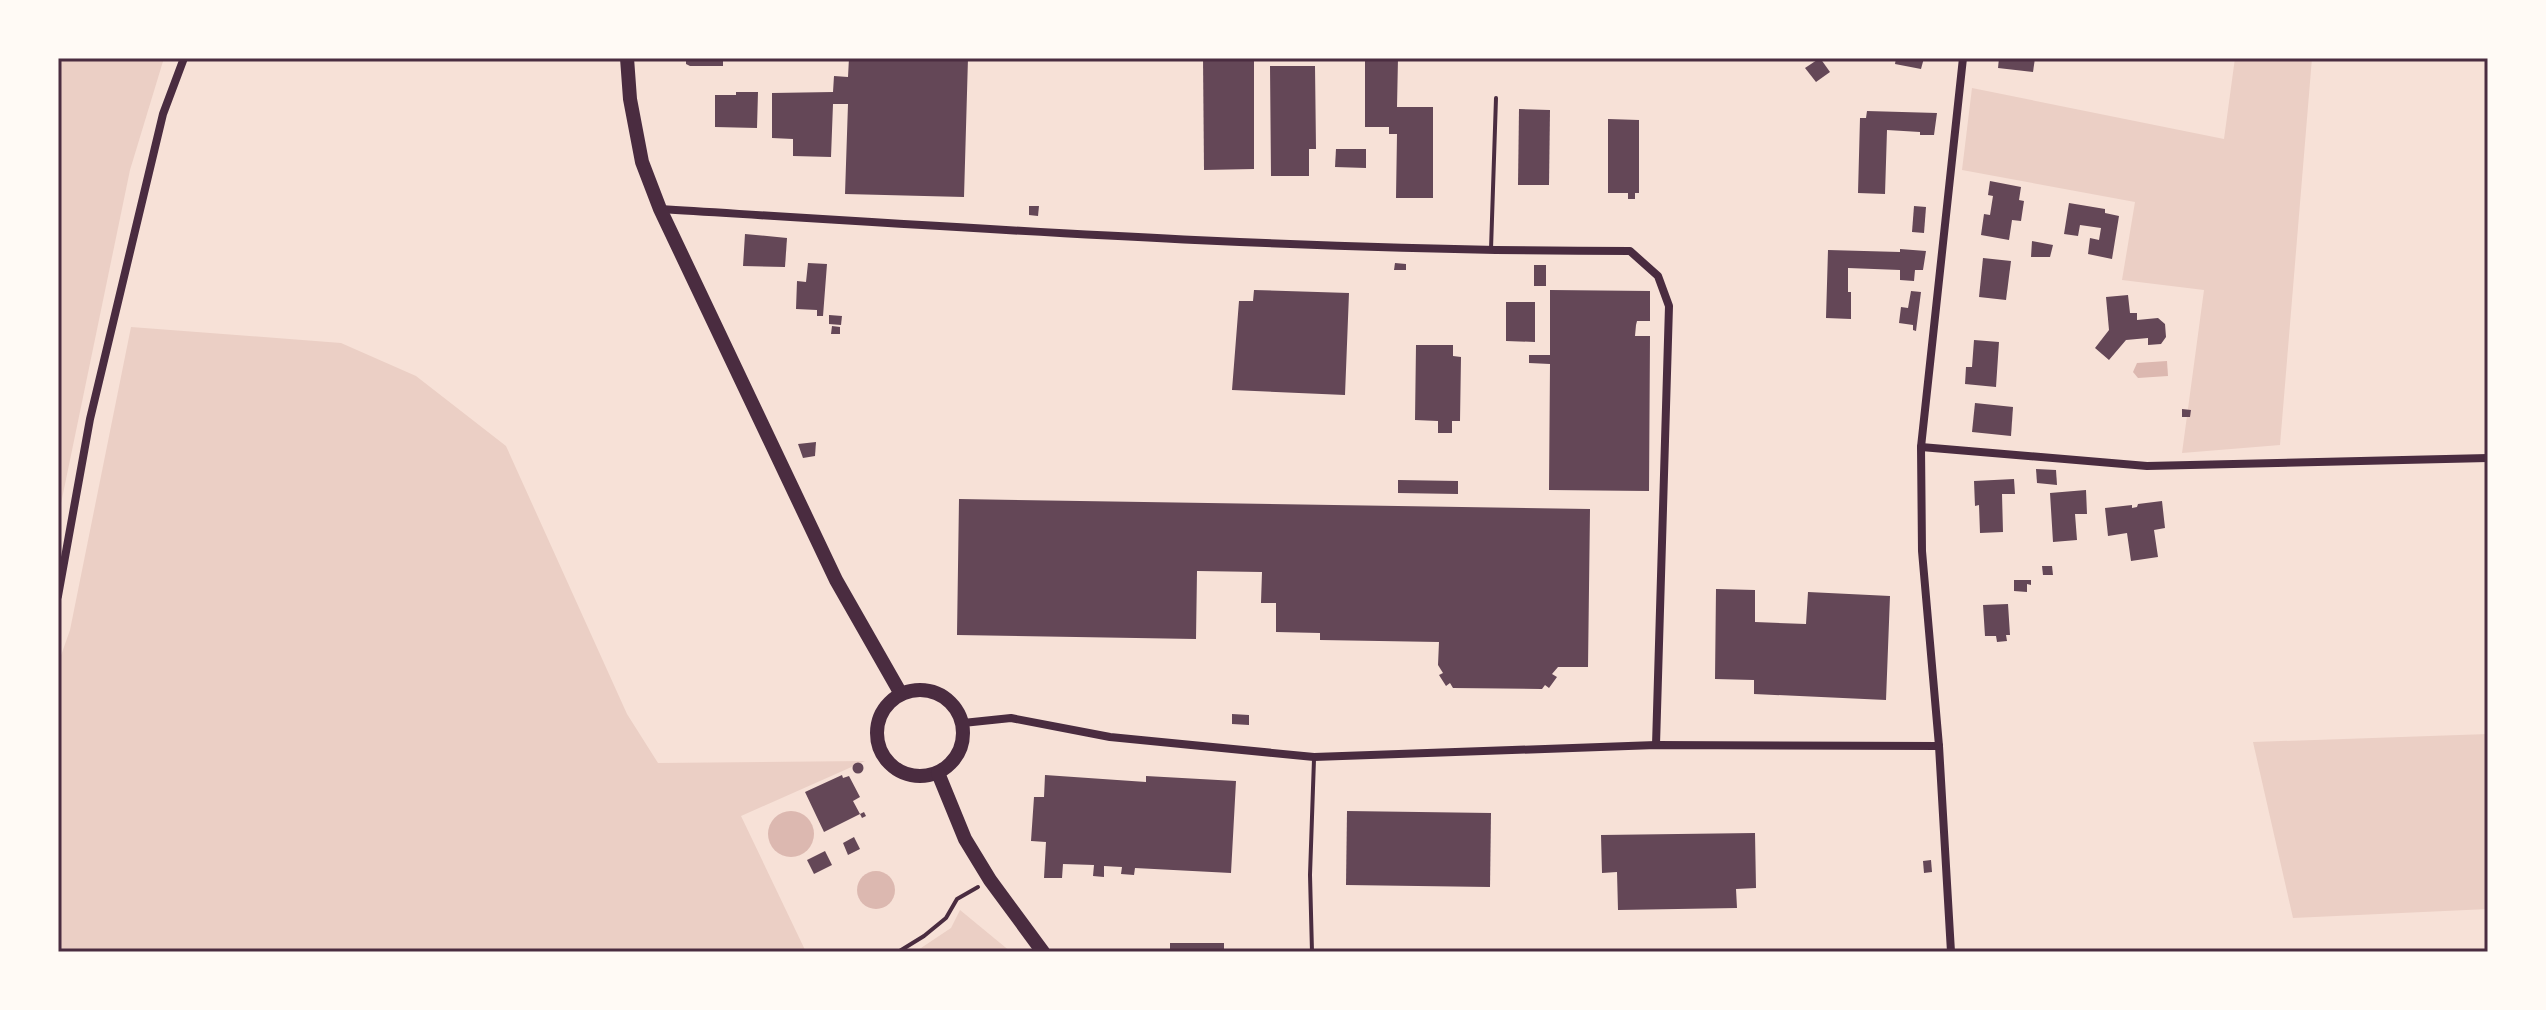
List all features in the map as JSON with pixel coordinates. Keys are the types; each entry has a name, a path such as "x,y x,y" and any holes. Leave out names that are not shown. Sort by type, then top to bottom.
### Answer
{"main road":[{"path":"627,58 630,99 642,162 660,209 836,580 901,694"},
{"path":"918,690 933,692 947,699 963,723 959,752 938,773 910,775 896,769 885,758 879,745 877,730 881,715 889,703 901,694 918,690"},
{"path":"938,773 965,839 990,880 1043,952"}],"street":[{"path":"58,596 90,419 163,114 184,58"},
{"path":"1951,952 1939,746 1922,551 1921,447 1963,58"},
{"path":"660,209 1124,237 1491,251 1630,251 1658,276 1669,306 1656,745"},
{"path":"1921,447 2147,466 2488,458"},
{"path":"963,723 1011,718 1110,737 1314,757 1656,745 1939,746"}],"lane":[{"path":"1491,251 1496,98"},
{"path":"1312,952 1310,875 1314,757"}],"path":[{"path":"898,952 946,918 957,899 990,880"}],"shaded area":[{"path":"58,58 164,58 130,170 58,518"},
{"path":"2235,58 2312,58 2280,445 2182,453 2204,290 2122,280 2135,202 1962,170 1972,88 2224,139"},
{"path":"131,327 341,343 416,376 506,446 627,714 658,763 865,761 741,816 806,952 58,952 58,664 70,630"},
{"path":"2167,361 2168,376 2138,378 2133,372 2137,363"},
{"path":"2488,734 2488,909 2293,918 2253,742"},
{"path":"791,811 807,818 814,834 807,850 791,857 775,850 768,834 775,818"},
{"path":"876,871 890,876 895,890 890,904 876,909 862,904 857,890 862,876"},
{"path":"960,910 1011,952 915,952 951,928"}],"building":[{"path":"686,58 723,58 723,66 690,66 686,64"},
{"path":"849,58 968,58 964,197 845,194 848,104 833,104 831,157 793,156 793,139 772,138 772,93 833,92 834,76 848,77"},
{"path":"1203,58 1254,58 1254,169 1204,170"},
{"path":"1365,58 1398,58 1397,107 1433,107 1433,198 1396,198 1397,134 1389,134 1389,127 1365,127"},
{"path":"1820,58 1830,72 1816,82 1805,68"},
{"path":"1896,58 1924,58 1921,69 1895,64"},
{"path":"1999,58 2035,58 2033,72 1998,68"},
{"path":"1270,66 1315,66 1316,149 1309,149 1309,176 1271,176"},
{"path":"736,92 758,92 757,128 715,127 715,95 736,95"},
{"path":"1519,109 1550,110 1549,185 1518,185"},
{"path":"1867,111 1937,113 1934,135 1887,130 1885,194 1858,193 1860,118 1866,118"},
{"path":"1608,119 1639,120 1639,193 1635,193 1635,199 1628,199 1628,193 1608,193"},
{"path":"1336,149 1366,149 1366,168 1335,167"},
{"path":"1990,181 2021,187 2019,200 2024,201 2021,221 2012,220 2009,240 1981,235 1984,214 1990,215 1993,196 1988,195"},
{"path":"2069,203 2105,209 2105,213 2119,216 2112,259 2088,254 2090,238 2099,240 2101,228 2080,225 2078,236 2064,234"},
{"path":"1029,206 1039,206 1038,216 1029,215"},
{"path":"1914,206 1926,207 1924,233 1912,232"},
{"path":"745,234 787,238 785,267 743,266"},
{"path":"2032,241 2053,245 2050,257 2031,257"},
{"path":"1900,249 1926,251 1923,270 1915,270 1914,281 1900,280 1900,270 1848,268 1851,319 1826,318 1828,250 1900,252"},
{"path":"1983,258 2011,261 2006,300 1979,297"},
{"path":"808,263 827,264 823,316 817,316 817,310 796,309 797,281 806,282"},
{"path":"1395,263 1406,264 1406,270 1394,270"},
{"path":"1534,265 1546,265 1546,286 1534,286"},
{"path":"1254,290 1349,293 1345,395 1232,390 1239,301 1253,301"},
{"path":"1550,290 1650,291 1650,321 1637,321 1635,336 1650,336 1649,491 1549,490 1550,364 1529,363 1529,355 1550,355"},
{"path":"1911,291 1921,292 1916,331 1913,325 1899,323 1901,307 1908,308"},
{"path":"2128,295 2130,313 2137,313 2137,320 2158,318 2165,324 2166,337 2161,344 2148,345 2148,338 2126,340 2109,360 2095,348 2109,330 2106,297"},
{"path":"1506,302 1535,302 1535,342 1506,341"},
{"path":"829,315 842,316 841,325 829,324"},
{"path":"832,326 840,327 840,334 831,334"},
{"path":"1974,340 1999,342 1996,387 1965,384 1966,367 1972,367"},
{"path":"1416,345 1453,345 1453,356 1461,357 1460,421 1452,421 1452,433 1438,433 1438,421 1415,420"},
{"path":"1975,403 2013,407 2011,436 1972,432"},
{"path":"2182,409 2191,410 2190,417 2182,417"},
{"path":"816,442 815,456 803,458 798,444"},
{"path":"2036,469 2056,470 2057,485 2037,483"},
{"path":"2014,479 2015,494 2002,494 2003,532 1980,533 1974,481"},
{"path":"1398,480 1458,481 1458,494 1398,493"},
{"path":"2086,490 2087,514 2075,514 2077,540 2053,542 2050,493"},
{"path":"959,499 1590,509 1588,667 1558,667 1552,674 1557,677 1549,688 1545,685 1542,689 1453,688 1450,683 1446,686 1439,675 1443,673 1438,665 1439,642 1320,640 1320,633 1276,632 1276,603 1261,603 1262,572 1197,571 1196,639 957,635"},
{"path":"2162,501 2165,528 2154,530 2158,557 2131,561 2127,533 2108,536 2105,508 2132,505 2132,508 2138,504"},
{"path":"2042,566 2052,566 2053,575 2043,575"},
{"path":"2014,580 2031,580 2031,585 2027,584 2027,592 2014,591"},
{"path":"1716,589 1755,590 1755,622 1806,624 1808,592 1890,596 1886,700 1754,694 1754,680 1715,679"},
{"path":"2008,604 2010,635 2006,635 2007,641 1997,642 1996,636 1985,636 1983,605"},
{"path":"1232,714 1249,715 1249,725 1232,724"},
{"path":"858,763 863,768 858,773 853,768"},
{"path":"842,775 843,778 849,776 860,797 853,801 860,814 824,832 805,792"},
{"path":"1045,775 1146,782 1146,776 1236,781 1231,873 1135,868 1134,875 1121,874 1122,867 1104,866 1104,877 1093,876 1094,865 1063,864 1062,878 1044,878 1046,842 1031,841 1034,797 1044,797"},
{"path":"1347,811 1491,813 1490,887 1346,885"},
{"path":"1755,833 1756,888 1736,889 1737,908 1618,910 1617,872 1602,873 1601,835"},
{"path":"854,837 860,849 848,855 843,843"},
{"path":"825,851 832,865 814,874 807,860"},
{"path":"1931,860 1932,872 1924,873 1923,861"},
{"path":"1170,943 1224,943 1224,952 1170,952"}]}
